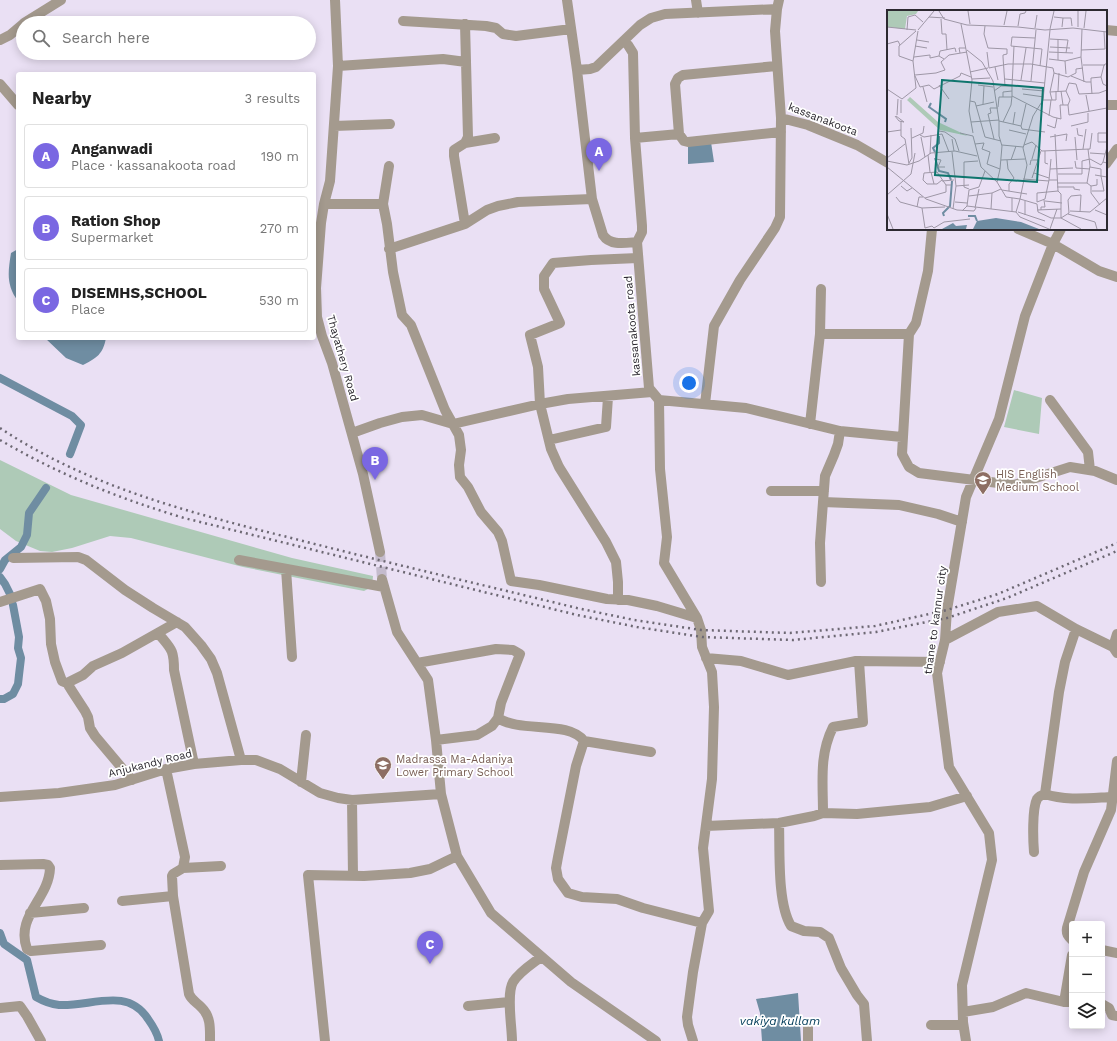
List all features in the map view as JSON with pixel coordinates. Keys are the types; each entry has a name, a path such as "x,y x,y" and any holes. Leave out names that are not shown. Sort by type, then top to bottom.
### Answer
{"street":[{"path":"35,16 61,0"},
{"name":"Thayathery Road","path":"335,0 338,66 330,181 324,204 316,288 317,317 332,363 363,474 380,552"},
{"path":"567,0 592,199 603,235 606,240 612,243 637,242"},
{"path":"696,0 698,13"},
{"path":"577,70 596,67 640,26 651,18 665,14 698,13 778,5"},
{"name":"kassanakoota","path":"778,5 775,31 776,66 781,118 815,127 857,145 887,162"},
{"path":"403,21 486,26 496,28 502,34 516,36 571,29"},
{"path":"465,24 468,136 466,143"},
{"path":"0,40 16,30"},
{"path":"1107,30 1117,31"},
{"name":"kassanakoota road","path":"624,41 633,53 635,138 642,226 642,232 637,242 649,388 652,392"},
{"path":"338,66 443,59 466,62"},
{"path":"776,66 683,75 678,78 675,84 678,134 684,141 688,142 781,132"},
{"path":"0,84 16,103"},
{"path":"705,404 714,326 740,280 775,228 780,217 781,118"},
{"path":"334,126 390,124"},
{"path":"635,138 678,134"},
{"path":"465,224 454,150 466,143 495,138"},
{"path":"1107,163 1117,149"},
{"path":"389,166 383,204 402,315 411,325 445,410 459,435 461,450 459,465 460,477 468,487 481,512 498,532 502,541 511,581 607,599 628,600 657,606 697,618"},
{"path":"390,249 465,224 487,210 498,206 518,202 592,199"},
{"path":"324,204 383,204"},
{"path":"932,230 928,271 916,323 909,334 902,437 902,454 908,467 919,473 1014,485 1070,467 1095,471 1117,480"},
{"path":"1020,230 1053,244 1099,271 1117,277"},
{"name":"thane to kannur city","path":"966,1041 962,985 992,860 989,833 950,767 937,673 945,640 947,610 966,497 999,419 1025,316 1053,244 1060,230"},
{"path":"618,600 616,562 606,542 559,467 549,440 540,404 538,366 530,335 560,323 544,289 544,276 553,263 638,258"},
{"path":"810,424 820,334 821,289"},
{"path":"820,334 909,334"},
{"path":"352,433 402,417 422,415 453,424 568,399 652,392 660,400 746,408 840,431 902,437"},
{"path":"549,440 606,427 608,396"},
{"path":"660,400 660,469 667,537 664,562 697,618 701,630 702,647 712,672 714,707 712,779 703,848 709,911 702,923 687,1017 693,1041"},
{"path":"1050,400 1088,452 1090,470"},
{"path":"821,582 820,543 825,476 834,455 840,431"},
{"path":"771,491 824,491"},
{"path":"824,502 899,505 938,514 962,522"},
{"path":"13,558 78,557 86,560 131,594 185,627 201,645 210,658 217,673 241,760"},
{"path":"239,560 286,569 383,583 397,632 428,680 441,794 457,856 491,913 570,982 656,1041"},
{"path":"286,569 292,657"},
{"path":"0,602 40,589 46,601 50,619 51,644 55,662 62,681 67,683 88,717 92,733 132,780"},
{"path":"945,640 998,612 1033,606 1037,606 1115,650 1117,634"},
{"path":"67,683 83,675 93,666 177,622"},
{"path":"1045,794 1059,692 1065,662 1076,629"},
{"path":"158,633 174,655 174,670 194,764"},
{"path":"417,664 496,650 513,650 520,654 501,703 498,718 492,726 477,735 436,740"},
{"path":"706,658 741,661 788,675 859,661 940,662"},
{"path":"823,813 823,754 828,737 833,727 863,722 859,661"},
{"path":"498,718 520,725 545,727 573,732 581,736 584,741 651,752"},
{"path":"302,782 306,735"},
{"path":"584,741 576,766 556,868 561,885 568,892 582,897 617,898 643,908 702,923"},
{"name":"Anjukandy Road","path":"0,797 59,793 115,785 166,770 194,764 241,760 256,760 280,769 320,793 338,798 352,800 441,794"},
{"path":"1069,921 1084,872 1111,810 1117,761"},
{"path":"166,770 185,857 183,868"},
{"path":"1034,852 1036,801 1038,797 1045,794 1070,798 1112,797"},
{"path":"706,826 779,823 808,818 823,813 857,814 930,807 967,796"},
{"path":"352,800 353,876"},
{"path":"779,823 782,892 787,920 791,926 804,930 820,932 829,938 841,968 864,1004 867,1041"},
{"path":"325,1041 308,875 353,876 410,872 430,869 457,856"},
{"path":"0,865 42,864 48,865 50,868 44,891 25,923 24,930 27,949 31,951 101,945"},
{"path":"210,1041 209,1020 206,1013 201,1006 192,1000 189,994 173,896 172,876 183,868 221,866"},
{"path":"122,901 173,896"},
{"path":"30,913 84,908"},
{"path":"1069,921 1066,932 1069,936"},
{"path":"1105,951 1117,953"},
{"path":"512,1041 509,1002 512,983 522,972 541,956"},
{"path":"963,1012 993,1007 1026,993 1068,1002 1072,957"},
{"path":"468,1006 509,1002"},
{"path":"0,1008 20,1006 28,1016 41,1041"},
{"path":"1105,1006 1109,1008 1112,1015 1117,1016"},
{"path":"931,1025 964,1026"},
{"path":"808,1027 808,1041"}],"green space":[{"path":"1014,390 1042,398 1039,434 1004,427"},
{"path":"0,460 71,495 292,558 373,576 372,587 364,591 243,567 131,538 110,536 72,548 52,552 40,551 16,541 0,529"}],"water":[{"path":"711,142 714,162 688,164 688,146"},
{"path":"16,250 16,298 11,289 9,278 11,253"},
{"path":"47,340 105,340 99,355 83,365 66,358"},
{"name":"vakiya kullam","path":"798,993 801,1041 762,1041 760,1013 756,999"}],"waterway":[{"path":"0,378 72,416 81,425 70,454"},
{"path":"0,569 5,560 21,547 27,535 29,513 46,488"},
{"path":"0,577 11,596"},
{"path":"0,699 4,699 13,694 18,684 21,658 18,648 19,637 13,605"},
{"path":"0,933 4,944 27,960 36,997 59,1005 71,1005 107,1000 130,1003 139,1009 148,1019 155,1029 159,1041"}],"tunnel":[{"path":"380,552 382,579"}],"railway":[{"path":"0,428 36,450 72,468 110,484 148,498 227,522 577,608 634,620 701,630 790,633 875,626 947,610 998,594 1117,543"},
{"path":"0,440 22,453 90,485 184,518 577,615 637,627 702,637 793,640 876,632 947,618 1007,598 1117,551"}],"place":[{"name":"Anganwadi","path":"599,171"},
{"name":"Ration Shop","path":"375,480"},
{"name":"HIS English Medium School","path":"983,495"},
{"name":"Madrassa Ma-Adaniya Lower Primary School","path":"383,780"},
{"name":"DISEMHS,SCHOOL","path":"430,964"}]}
